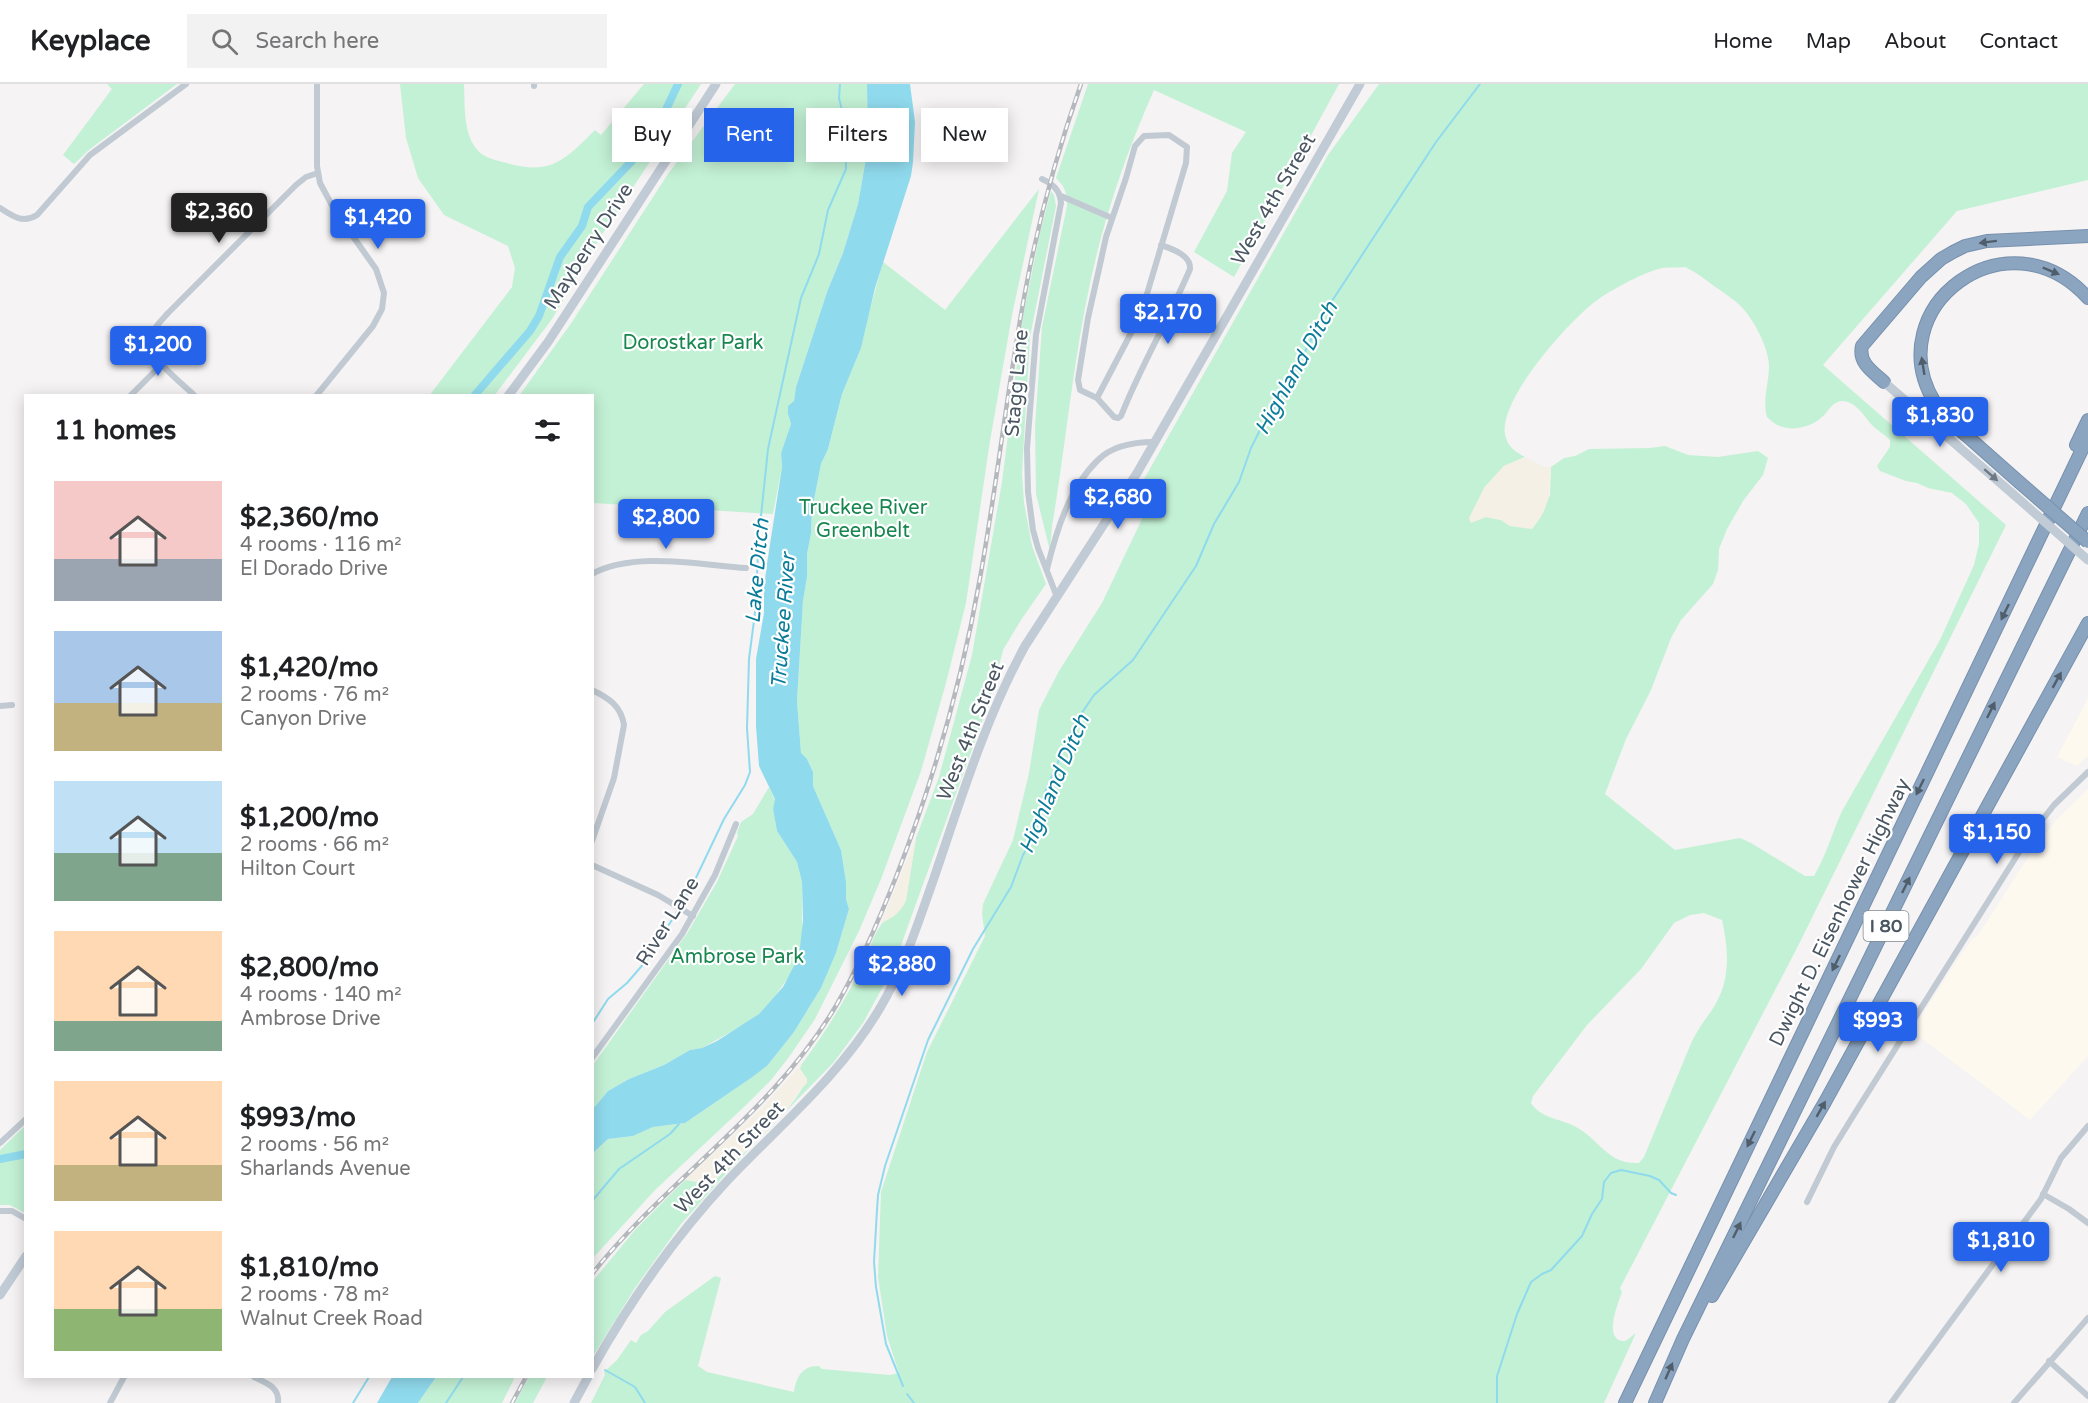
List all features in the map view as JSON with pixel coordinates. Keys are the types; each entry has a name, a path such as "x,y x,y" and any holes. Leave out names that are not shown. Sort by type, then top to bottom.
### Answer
{"highway":[{"path":"1884,381 1864,363 1861,355 1862,346 1921,277 1941,259 1965,246 1987,242 2088,236"},
{"path":"2088,298 2070,281 2046,268 2019,262 1999,264 1979,270 1956,284 1937,304 1926,329 1922,356 1923,370 1929,390 1935,403 1947,418 2088,542"},
{"path":"2030,559 2033,535 2088,420"},
{"name":"Dwight D. Eisenhower Highway","path":"1624,1403 2088,437"},
{"name":"I 80","path":"1655,1403 1683,1339 2088,513"},
{"path":"1683,1339 1719,1285 1825,1102 2088,623"},
{"path":"2073,651 2088,631"}],"main road":[{"name":"Mayberry Drive","path":"509,394 548,342 716,84"},
{"name":"West 4th Street","path":"594,1366 643,1286 685,1230 729,1179 828,1081 857,1045 881,1008 911,943 993,710 1025,646 1124,495 1360,84"},
{"path":"1884,381 2088,560"},
{"path":"0,1295 24,1259"},
{"path":"574,1403 587,1378"}],"street":[{"path":"0,208 21,220 37,215 90,155 186,84"},
{"path":"317,84 318,173 335,211 376,269 384,292 382,309 373,326 318,394"},
{"path":"1097,398 1141,314 1161,245 1188,154 1187,147 1177,139 1169,135 1152,135 1138,141 1112,218 1092,298 1078,380 1080,390 1097,398 1114,417 1121,416 1190,269 1191,264 1188,260 1161,245"},
{"path":"193,394 154,355 150,342 153,331 162,319 301,181 318,173"},
{"path":"1042,179 1055,187 1061,196 1112,218"},
{"name":"Stagg Lane","path":"1057,597 1038,548 1030,515 1027,448 1036,335 1061,213 1061,196"},
{"path":"132,394 162,364"},
{"path":"1046,571 1064,511 1086,474 1099,459 1116,449 1135,443 1154,442"},
{"path":"594,573 618,564 644,561 746,568"},
{"path":"594,691 613,702 622,716 624,725 614,778 594,835"},
{"path":"0,706 12,705"},
{"path":"1807,1202 1834,1147 2024,843 2054,805 2088,772"},
{"name":"River Lane","path":"594,1055 693,916 715,875 736,824"},
{"path":"594,866 675,904 693,916"},
{"path":"0,1143 24,1121"},
{"path":"1891,1403 2043,1194 2061,1158 2088,1126"},
{"path":"2043,1194 2088,1223"},
{"path":"0,1211 12,1211 24,1218"},
{"path":"2014,1403 2088,1318"},
{"path":"2049,1361 2088,1396"},
{"path":"110,1403 123,1378"},
{"path":"256,1378 275,1389 279,1394 278,1403"}],"shaded area":[{"path":"2088,698 2088,756 2077,766 2057,757"},
{"path":"2088,789 2088,1056 2030,1120 1912,1031 1952,968 1973,938 1977,937 2034,848 2057,819"}],"green space":[{"path":"107,84 177,84 90,149 74,164 63,155 112,89"},
{"path":"400,84 464,84 468,133 478,150 495,160 533,167 555,163 574,150 595,130 601,135 612,122 612,162 650,162 601,236 552,319 496,394 431,394 512,287 515,268 508,246 444,215 418,178 406,138"},
{"path":"644,84 701,84 685,108 624,108"},
{"name":"Dorostkar Park","path":"735,84 867,84 867,108 806,108 806,162 865,162 858,204 843,253 827,292 788,414 791,424 781,453 782,467 773,514 594,503 594,394 520,394 572,322 677,162 692,162 692,142 704,126 704,162 794,162 794,108 717,108"},
{"path":"1088,84 1339,84 1234,277 1194,252 1227,191 1232,153 1246,132 1154,90 1118,183 1091,279 1074,371 1050,551 1036,494 1035,426 1042,327 1067,206 1065,190 1056,178"},
{"path":"1379,84 2088,84 2088,180 1957,211 1823,365 2006,525 1798,946 1620,1288 1622,1292 1614,1320 1614,1335 1617,1339 1624,1341 1636,1333 1604,1403 591,1403 605,1375 604,1372 617,1360 631,1340 636,1343 641,1335 648,1331 665,1312 715,1276 721,1278 698,1366 707,1372 794,1392 796,1381 801,1373 813,1366 819,1366 822,1369 890,1375 899,1373 887,1336 878,1277 881,1192 927,1052 985,936 983,904 1013,840 1029,773 1039,710 1059,671 1102,603 1143,517 1138,495 1139,488 1328,155","holes":["1685,267 1741,306 1758,331 1768,358 1769,373 1765,404 1767,417 1770,420 1781,426 1798,428 1818,420 1839,401 1848,402 1890,440 1890,447 1877,466 1880,471 1928,488 1952,493 1966,504 1979,523 1979,544 1974,565 1940,640 1842,811 1814,876 1805,876 1740,838 1675,850 1605,794 1626,739 1651,690 1671,638 1681,620 1713,584 1718,570 1719,549 1727,529 1743,501 1763,475 1768,458 1758,451 1718,457 1688,455 1665,446 1589,449 1575,456 1564,458 1551,467 1550,495 1539,519 1510,526 1501,520 1486,517 1484,488 1504,466 1525,457 1509,444 1506,438 1505,423 1511,404 1538,362 1572,323 1600,298 1655,270","1704,913 1722,920 1727,955 1723,988 1692,1041 1644,1157 1639,1163 1618,1159 1581,1130 1540,1112 1531,1103 1533,1096 1587,1025 1641,969 1674,923 1690,915"]},
{"name":"Truckee River Greenbelt","path":"1039,189 1012,315 990,441 966,603 921,771 881,879 859,931 815,1019 789,1057 771,1080 655,1190 594,1257 594,1152 608,1139 633,1136 653,1127 685,1123 767,1066 794,1032 821,988 836,953 849,909 846,899 846,882 841,850 813,786 813,772 807,759 801,754 797,701 803,601 812,510 821,464 828,449 842,394 861,348 883,262 945,310"},
{"path":"1051,191 1056,206 1030,337 1022,473 1024,503 1032,546 1046,584 1003,650 991,697 892,970 863,1023 834,1062 780,1117 800,1092 807,1079 800,1069 801,1065 848,992 878,929 900,910 906,900 916,838 939,777 972,655 1002,482 1023,316"},
{"name":"Ambrose Park","path":"769,787 775,800 773,809 777,831 797,862 802,882 802,935 799,956 791,973 774,998 759,1014 743,1025 702,1048 690,1050 664,1065 629,1079 608,1091 594,1108 594,1064 688,932 717,882 738,836 741,822 753,814"},
{"path":"24,1127 24,1212 10,1205 0,1205 0,1150"},
{"path":"758,1140 681,1224 635,1288 594,1354 594,1280 635,1230 685,1180 704,1183 717,1178"},
{"path":"435,1378 514,1378 502,1403 418,1403"},
{"path":"528,1378 546,1378 533,1403 515,1403"}],"sand":[{"path":"1525,457 1544,467 1551,467 1546,506 1532,529 1510,526 1501,520 1486,517 1471,523 1469,518 1484,488 1504,466"},
{"path":"916,838 906,900 896,914 881,923"},
{"path":"801,1065 800,1069 807,1083 784,1113 717,1178 704,1182 685,1180 761,1109"}],"water":[{"name":"Truckee River","path":"867,84 910,84 915,122 911,176 875,288 861,348 842,394 828,449 821,464 812,510 803,601 797,701 801,753 807,759 813,772 813,786 841,850 849,909 836,953 821,988 794,1032 767,1066 685,1123 653,1127 633,1136 608,1139 594,1152 594,1108 608,1091 690,1050 702,1048 717,1041 759,1014 783,987 799,956 803,920 802,882 797,862 777,831 773,809 775,799 759,766 756,726 756,659 764,613 767,564 782,467 781,453 791,424 788,406 794,401 796,387 858,204 865,162 909,162 909,108 867,108"},
{"path":"391,1378 435,1378 418,1403 377,1403"}],"waterway":[{"path":"476,394 530,331 539,316 560,257 582,226 588,207 645,144 662,118 678,84"},
{"name":"Lake Ditch","path":"594,1021 608,999 627,983 646,961 675,915 750,772 747,728 749,659 755,613 759,535 768,449 801,298 819,254 828,210 846,169 845,122 839,98 840,84"},
{"name":"Highland Ditch","path":"903,1386 886,1344 876,1287 874,1262 878,1195 885,1166 928,1040 973,949 1011,887 1023,855 1034,836 1043,797 1075,723 1094,695 1133,660 1196,566 1214,524 1239,482 1260,430 1280,399 1330,304 1436,142 1480,84"},
{"path":"594,1199 619,1169 670,1134 679,1124"},
{"path":"0,1159 24,1154"},
{"path":"1497,1403 1497,1376 1517,1314 1531,1282 1551,1270 1582,1236 1602,1199 1604,1182 1611,1173 1621,1170 1650,1176 1659,1180 1671,1193 1676,1195"},
{"path":"605,1370 635,1387 645,1403"},
{"name":"Lake Ditch","path":"353,1403 368,1378"},
{"path":"446,1403 462,1378"},
{"name":"Highland Ditch","path":"907,1394 914,1403"}],"railway":[{"path":"594,1272 654,1206 752,1111 812,1042 854,973 890,893 935,767 965,654 986,541 1014,356 1032,257 1050,182 1081,84"},
{"path":"512,1403 525,1378"}]}
